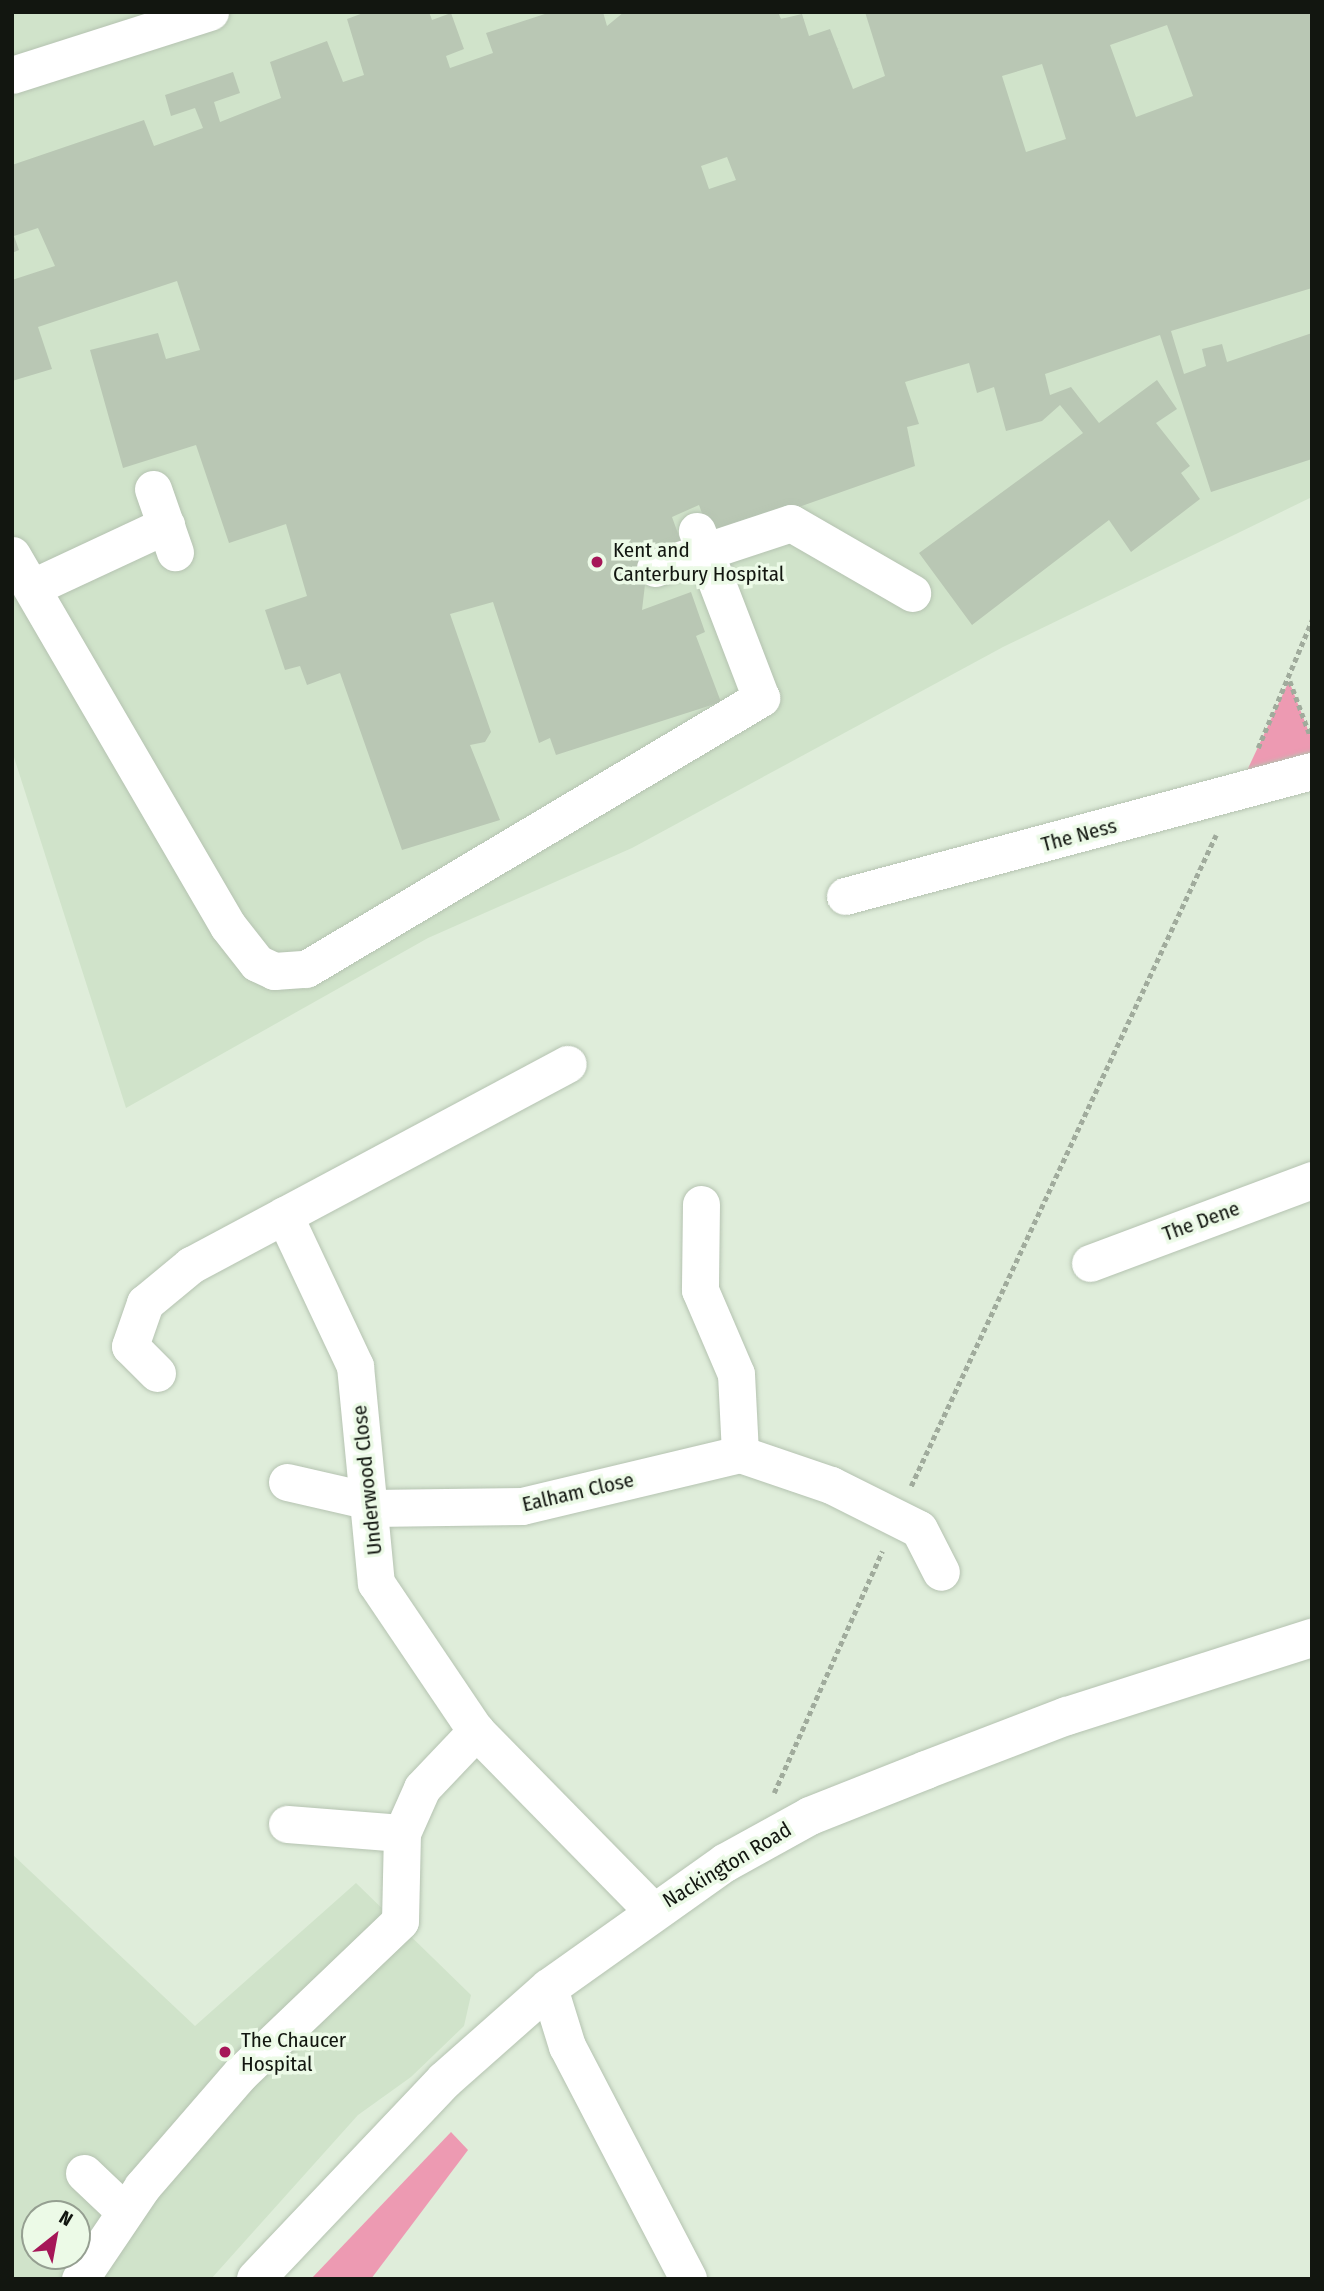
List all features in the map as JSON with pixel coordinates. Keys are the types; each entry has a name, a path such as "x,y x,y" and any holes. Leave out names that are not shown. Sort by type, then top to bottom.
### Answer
{"main road":[{"name":"Nackington Road","path":"256,2279 445,2080 549,1988 652,1910 810,1816 1067,1716 1312,1638"}],"street":[{"path":"12,75 211,12"},
{"path":"33,587 171,539 153,489"},
{"path":"654,568 701,542 791,523 912,593"},
{"path":"12,555 228,926 257,963 274,971 306,969 761,698 701,542"},
{"name":"The Ness","path":"845,896 1236,794 1312,771"},
{"path":"157,1373 130,1346 145,1303 191,1265 568,1063"},
{"name":"The Dene","path":"1090,1262 1312,1180"},
{"path":"701,1204 700,1290 736,1374 740,1454 831,1485 896,1520 919,1529 941,1572"},
{"name":"Underwood Close","path":"284,1215 355,1366 371,1504 376,1583 476,1731 652,1910"},
{"name":"Ealham Close","path":"287,1482 371,1504 522,1506 740,1454"},
{"path":"80,2279 124,2211 240,2074 400,1921 402,1833 422,1788 476,1731"},
{"path":"287,1824 402,1833"},
{"path":"549,1988 567,2046 688,2278"},
{"path":"84,2173 124,2211"}],"path":[{"path":"762,1844 762,1821 896,1520 1289,681 1312,620"},
{"path":"1289,681 1312,743"}],"shaded area":[{"name":"Kent and Canterbury Hospital","path":"12,12 1312,12 1312,497 1003,647 632,848 428,938 126,1108 12,751"},
{"path":"1289,681 1312,740 1312,771 1236,794"},
{"name":"The Chaucer Hospital","path":"12,1854 195,2026 356,1883 471,1995 464,2026 411,2077 358,2115 211,2279 12,2279"},
{"path":"451,2132 468,2150 371,2279 311,2279"}],"building":[{"name":"Kent and Canterbury Hospital","path":"366,12 429,12 432,20 451,13 464,49 446,56 450,68 493,53 486,33 551,12 603,12 607,26 624,12 778,12 781,19 802,14 809,36 830,29 853,89 885,76 865,12 1312,12 1312,288 1171,331 1184,374 1206,366 1202,349 1222,344 1227,362 1312,333 1312,459 1211,492 1160,335 1045,374 1050,395 1071,387 1099,423 1157,380 1177,409 1156,423 1190,466 1181,473 1200,499 1131,552 1109,520 972,625 919,553 1083,433 1060,405 1042,421 1006,431 994,387 977,393 969,363 905,382 919,424 907,427 915,466 711,538 699,505 672,517 684,550 648,559 642,610 691,592 705,632 696,636 721,702 556,755 550,738 539,743 493,602 450,614 491,732 485,742 470,745 500,820 402,850 340,673 307,685 300,666 285,670 265,610 307,596 286,524 229,543 196,445 123,468 90,350 158,333 166,359 200,350 177,281 38,327 52,369 12,381 12,280 55,266 38,228 14,236 19,250 12,253 12,165 144,120 154,146 203,128 195,108 171,116 165,95 233,72 240,93 214,102 220,122 281,98 270,62 327,41 343,82 364,75 347,19","holes":["1167,25 1193,96 1136,117 1110,45","1042,64 1066,139 1026,152 1002,76","727,157 736,180 709,189 701,166"]}],"place":[{"name":"Kent and Canterbury Hospital","path":"597,562"},
{"name":"The Chaucer Hospital","path":"225,2052"}]}
